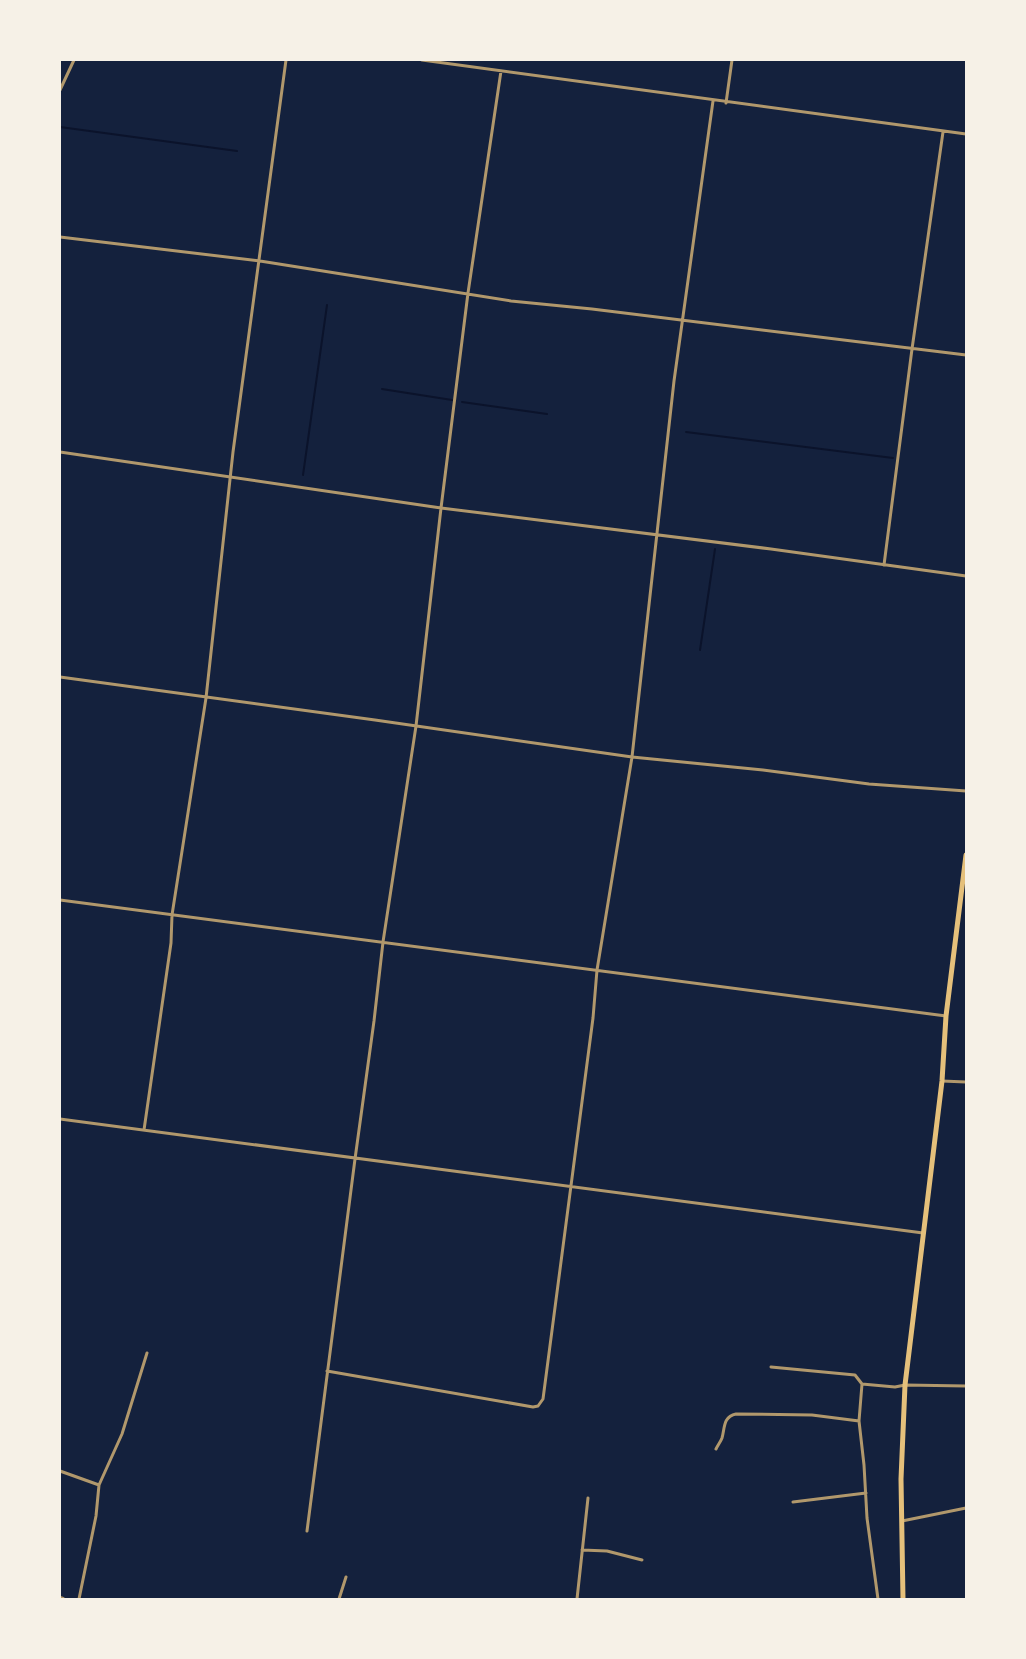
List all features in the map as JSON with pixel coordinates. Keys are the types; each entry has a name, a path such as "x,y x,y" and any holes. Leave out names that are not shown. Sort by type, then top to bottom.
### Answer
{"main road":[{"path":"903,1599 900,1479 905,1385 942,1081 946,1016 966,855"}],"street":[{"path":"60,90 74,60"},
{"path":"144,1130 171,943 172,915 206,698 231,476 286,60"},
{"path":"422,60 726,103 966,134"},
{"path":"726,103 732,60"},
{"path":"307,1532 374,1021 382,942 416,726 468,293 501,71"},
{"path":"327,1371 480,1398 538,1406 544,1399 593,1018 597,970 632,757 674,381 713,101"},
{"path":"884,565 943,132"},
{"path":"60,237 260,261 511,300 966,355"},
{"path":"60,452 441,508 657,534 966,576"},
{"path":"60,677 632,757 763,770 868,784 966,791"},
{"path":"60,900 946,1016"},
{"path":"942,1081 966,1082"},
{"path":"60,1119 922,1233"},
{"path":"79,1599 96,1516 99,1485 122,1434 147,1352"},
{"path":"771,1367 856,1375 862,1384 859,1421 867,1518 878,1599"},
{"path":"862,1384 895,1387 905,1385 966,1386"},
{"path":"716,1449 722,1439 726,1419 736,1414 812,1415 859,1421"},
{"path":"60,1471 99,1485"},
{"path":"793,1502 866,1493"},
{"path":"577,1599 588,1498"},
{"path":"902,1521 966,1508"},
{"path":"582,1550 607,1551 642,1560"},
{"path":"339,1599 346,1577"}],"waterway":[{"path":"60,127 237,151"},
{"path":"303,475 327,305"},
{"path":"382,389 452,400"},
{"path":"462,402 547,414"},
{"path":"686,432 893,458"},
{"path":"700,650 715,549"}]}
